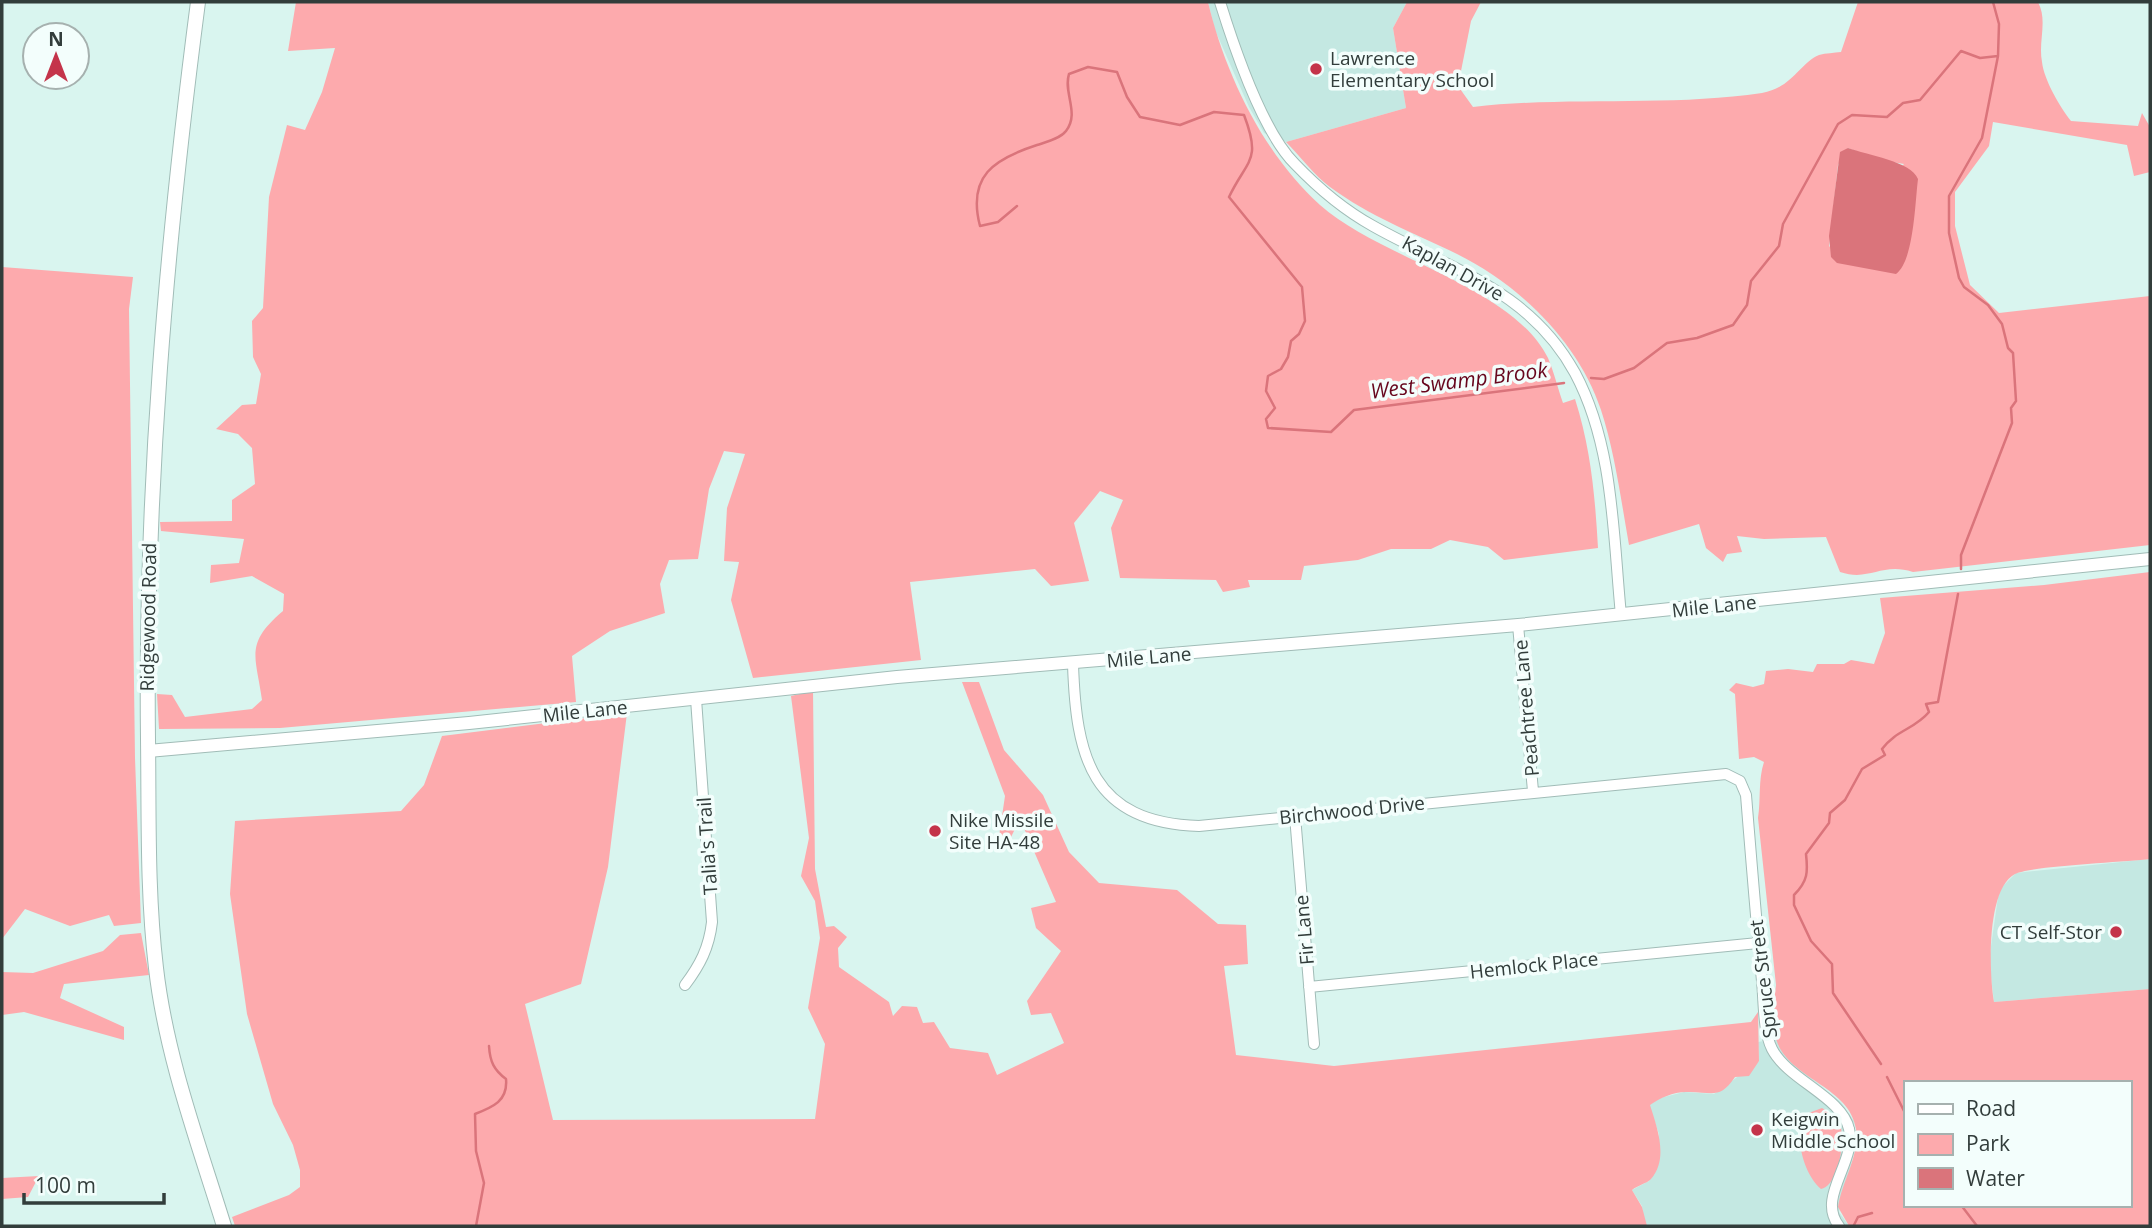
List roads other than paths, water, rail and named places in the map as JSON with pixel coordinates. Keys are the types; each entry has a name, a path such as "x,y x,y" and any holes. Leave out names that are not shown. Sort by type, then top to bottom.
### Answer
{"main road":[{"name":"Ridgewood Road","path":"198,2 168,246 157,394 146,611 150,896 156,971 187,1106 224,1226"}],"street":[{"name":"Kaplan Drive","path":"1220,2 1228,29 1267,122 1293,163 1335,201 1374,227 1489,284 1530,318 1574,371 1602,448 1621,615"},
{"name":"Mile Lane","path":"148,751 696,699 897,677 1518,625 2150,559"},
{"name":"Peachtree Lane","path":"1518,625 1533,791"},
{"name":"Birchwood Drive","path":"1073,664 1075,718 1087,763 1114,799 1130,810 1170,825 1199,826 1726,774 1740,781"},
{"name":"Talia's Trail","path":"685,985 699,967 708,947 712,922 696,699"},
{"name":"Spruce Street","path":"1740,781 1746,795 1758,943 1771,1048 1786,1067 1838,1111 1849,1128 1848,1151 1832,1208 1839,1226"},
{"name":"Fir Lane","path":"1295,816 1314,1044"},
{"name":"Hemlock Place","path":"1309,987 1758,943"}],"water":[{"path":"1848,148 1898,163 1914,173 1918,179 1907,257 1896,274 1837,263 1831,257 1829,236 1840,152"}],"waterway":[{"path":"1961,569 1961,555 2012,423 2011,408 2016,401 2013,353 2008,348 2002,324 1988,305 1964,287 1959,278 1949,233 1949,196 1982,138 1998,56 1999,24 1993,2"},
{"name":"West Swamp Brook","path":"1591,378 1604,379 1634,368 1667,343 1697,338 1733,325 1747,305 1751,281 1779,246 1783,224 1838,124 1852,115 1887,117 1903,103 1920,100 1961,51 1980,58 1998,56"},
{"name":"West Swamp Brook","path":"1017,206 998,222 980,226 977,194 988,172 1008,157 1057,138 1066,131 1072,117 1069,74 1088,67 1117,72 1127,97 1140,117 1180,125 1214,112 1244,115 1252,142 1252,152 1229,197 1302,287 1305,321 1299,334 1291,341 1288,357 1281,369 1268,376 1266,391 1275,408 1266,419 1268,428 1331,432 1354,410 1564,383"},
{"path":"1881,1064 1833,993 1832,964 1811,941 1794,905 1794,895 1806,876 1806,854 1829,823 1830,813 1845,800 1862,769 1885,755 1882,749 1893,738 1924,718 1929,712 1926,704 1938,702 1958,594"},
{"name":"West Swamp Brook","path":"476,1226 484,1183 476,1151 475,1114 498,1102 506,1087 506,1079 496,1069 489,1046"},
{"path":"1887,1077 1904,1111"},
{"path":"1963,1207 1977,1226"},
{"path":"1854,1225 1858,1217 1872,1213"}],"place":[{"name":"Lawrence Elementary School","path":"1316,69"},
{"name":"Nike Missile Site HA-48","path":"935,831"},
{"name":"CT Self-Stor","path":"2116,932"},
{"name":"Keigwin Middle School","path":"1757,1130"}]}
